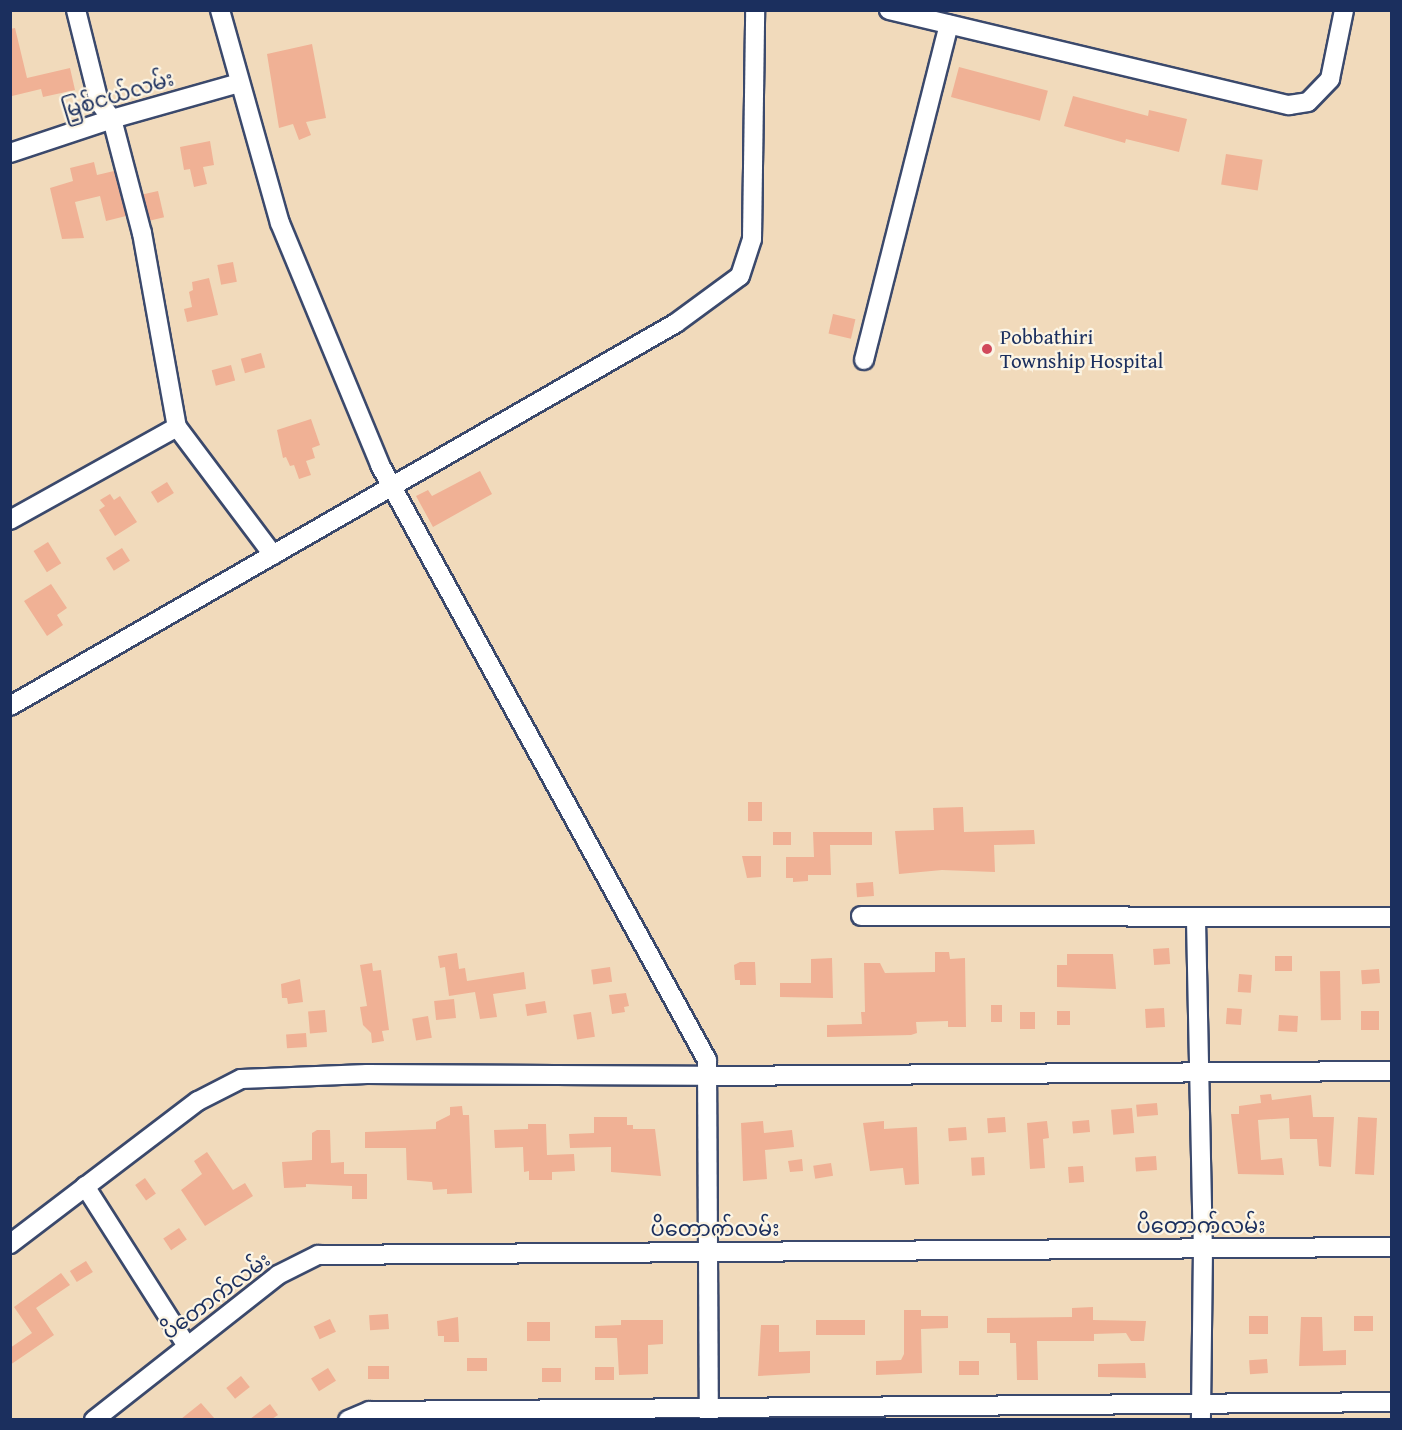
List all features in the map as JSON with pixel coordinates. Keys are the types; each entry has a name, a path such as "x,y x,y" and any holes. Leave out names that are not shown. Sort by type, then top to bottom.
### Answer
{"street":[{"path":"76,10 99,102 112,119 142,233 177,427 273,555"},
{"path":"220,10 280,223 392,487 707,1060 709,1413"},
{"path":"10,706 676,323 740,276 752,239 755,10"},
{"path":"889,10 1288,105 1308,102 1321,93 1329,79 1344,10"},
{"path":"864,360 949,25"},
{"name":"မြစ်ငယ်လမ်း","path":"10,153 112,119 239,83"},
{"path":"10,520 177,427"},
{"path":"861,916 1196,920 1392,917"},
{"path":"1196,920 1203,1249 1201,1411"},
{"path":"10,1244 198,1101 241,1078 367,1074 707,1077 1392,1071"},
{"path":"85,1186 187,1346"},
{"name":"ပိတောက်လမ်း","path":"94,1419 278,1275 318,1255 1392,1247"},
{"path":"348,1419 369,1411 709,1413 1328,1411 1392,1402"}],"building":[{"path":"15,28 27,78 70,68 75,90 43,97 41,89 12,96 10,29"},
{"path":"312,44 326,118 306,122 311,135 299,140 293,124 279,128 267,54"},
{"path":"959,67 1048,91 1040,121 951,97"},
{"path":"1073,96 1148,116 1149,110 1187,119 1179,152 1126,139 1125,143 1064,126"},
{"path":"210,141 214,165 203,167 207,184 194,187 190,169 184,170 180,147"},
{"path":"1226,154 1263,160 1258,190 1221,185"},
{"path":"94,162 97,175 114,171 126,216 106,221 100,196 75,202 84,238 62,239 50,188 73,181 70,168"},
{"path":"158,191 164,217 149,221 143,194"},
{"path":"233,262 237,282 221,285 217,265"},
{"path":"209,278 218,315 187,322 184,309 192,307 189,292 193,290 192,282"},
{"path":"833,314 855,319 851,339 829,333"},
{"path":"261,353 265,367 245,373 241,359"},
{"path":"231,365 235,380 216,386 212,370"},
{"path":"311,419 320,445 312,448 315,458 306,461 311,475 299,479 294,465 290,466 286,457 283,458 277,430"},
{"path":"480,471 492,494 433,527 416,496 428,490 432,496"},
{"path":"167,482 174,493 158,503 151,492"},
{"path":"110,494 114,500 120,496 137,522 115,536 99,510 105,506 100,500"},
{"path":"48,542 61,563 47,572 34,551"},
{"path":"122,548 130,561 114,571 106,558"},
{"path":"51,584 67,608 57,615 63,625 47,636 24,601"},
{"path":"748,802 762,802 762,821 748,821"},
{"path":"963,807 964,832 1034,830 1035,844 994,845 995,872 942,870 899,874 895,831 934,830 933,808"},
{"path":"773,832 791,832 791,845 773,845"},
{"path":"813,832 872,832 872,845 830,845 831,875 808,875 808,881 793,882 793,878 786,878 786,857 814,857"},
{"path":"742,856 761,856 761,877 747,878"},
{"path":"873,882 874,896 857,897 856,883"},
{"path":"1169,948 1170,964 1154,965 1153,949"},
{"path":"935,952 949,952 950,959 965,958 966,1027 948,1027 948,1021 916,1022 917,1033 911,1035 827,1037 827,1025 862,1024 861,1012 865,1012 864,963 880,963 885,973 935,972"},
{"path":"457,953 459,969 465,968 467,981 524,972 526,989 493,994 497,1017 480,1019 475,992 449,996 445,967 440,968 438,956"},
{"path":"1067,954 1113,954 1116,989 1057,987 1057,965 1067,965"},
{"path":"1275,956 1292,956 1292,971 1275,971"},
{"path":"832,958 833,998 780,997 780,983 811,983 811,959"},
{"path":"740,962 755,962 756,985 740,985 740,980 735,980 734,965"},
{"path":"372,963 373,971 381,970 389,1030 382,1031 384,1041 372,1043 371,1033 363,1025 360,1007 367,1006 360,965"},
{"path":"610,967 612,982 593,984 591,970"},
{"path":"1379,969 1380,983 1362,984 1361,970"},
{"path":"1320,971 1340,971 1341,1020 1321,1020"},
{"path":"1239,974 1252,975 1251,993 1238,992"},
{"path":"300,979 303,1002 288,1004 287,998 282,998 281,984"},
{"path":"626,993 629,1006 624,1007 625,1012 612,1014 609,995"},
{"path":"454,999 456,1018 436,1020 434,1001"},
{"path":"545,1001 547,1013 527,1016 525,1004"},
{"path":"991,1005 1002,1005 1002,1022 991,1022"},
{"path":"1164,1008 1165,1027 1146,1028 1145,1009"},
{"path":"1227,1008 1242,1009 1241,1025 1226,1024"},
{"path":"325,1010 327,1032 310,1033 308,1011"},
{"path":"1057,1011 1070,1011 1070,1025 1057,1025"},
{"path":"1361,1011 1379,1011 1379,1030 1361,1030"},
{"path":"591,1012 595,1037 577,1040 573,1015"},
{"path":"1020,1012 1035,1012 1035,1029 1020,1029"},
{"path":"1279,1015 1298,1016 1297,1032 1278,1031"},
{"path":"428,1016 432,1038 416,1040 412,1019"},
{"path":"306,1033 307,1047 287,1048 286,1034"},
{"path":"1271,1094 1272,1100 1311,1095 1313,1117 1334,1117 1331,1167 1319,1166 1317,1139 1290,1139 1289,1118 1258,1120 1261,1160 1282,1158 1284,1175 1238,1174 1231,1114 1239,1114 1239,1106 1261,1103 1260,1095"},
{"path":"1157,1103 1158,1115 1137,1117 1136,1105"},
{"path":"462,1106 463,1115 469,1115 472,1193 447,1194 447,1189 433,1190 432,1182 407,1180 406,1148 365,1148 365,1132 436,1129 436,1122 450,1115 450,1107"},
{"path":"1132,1108 1134,1133 1113,1135 1111,1110"},
{"path":"594,1117 627,1117 627,1125 633,1125 633,1129 655,1129 661,1176 611,1172 611,1147 570,1148 569,1134 594,1133"},
{"path":"1005,1117 1006,1132 988,1133 987,1118"},
{"path":"1358,1117 1377,1118 1374,1175 1355,1174"},
{"path":"1089,1120 1090,1132 1073,1133 1072,1121"},
{"path":"763,1121 764,1133 792,1130 794,1147 765,1150 767,1179 743,1181 741,1123"},
{"path":"884,1121 884,1129 917,1127 919,1184 905,1185 903,1168 870,1171 863,1123"},
{"path":"1047,1121 1049,1138 1043,1139 1045,1168 1030,1169 1027,1123"},
{"path":"528,1124 546,1124 547,1155 574,1154 575,1171 552,1172 552,1180 529,1180 529,1171 524,1172 523,1147 495,1148 494,1130 528,1129"},
{"path":"966,1127 967,1140 949,1141 948,1128"},
{"path":"317,1130 330,1130 331,1163 344,1162 344,1174 367,1174 367,1199 352,1199 352,1186 306,1184 306,1187 284,1188 282,1162 312,1160 312,1133"},
{"path":"207,1152 233,1190 245,1183 253,1196 205,1226 181,1190 202,1174 194,1161"},
{"path":"1156,1156 1157,1170 1136,1171 1135,1157"},
{"path":"984,1157 985,1175 972,1176 971,1158"},
{"path":"802,1159 803,1171 790,1172 788,1161"},
{"path":"831,1163 833,1176 815,1179 813,1166"},
{"path":"1083,1166 1084,1182 1069,1183 1068,1167"},
{"path":"145,1178 156,1194 146,1200 135,1185"},
{"path":"179,1228 187,1240 171,1250 163,1239"},
{"path":"86,1261 93,1272 77,1282 70,1271"},
{"path":"61,1273 70,1285 36,1308 54,1335 10,1365 10,1348 32,1333 14,1307"},
{"path":"1093,1307 1093,1320 1146,1321 1144,1341 1131,1341 1126,1333 1094,1334 1094,1341 1037,1341 1038,1380 1017,1380 1016,1343 1010,1343 1010,1333 987,1333 987,1318 1072,1317 1072,1308"},
{"path":"904,1310 921,1310 921,1316 948,1316 948,1328 921,1329 922,1373 876,1375 876,1361 901,1360 904,1354"},
{"path":"388,1314 389,1329 370,1330 369,1315"},
{"path":"1249,1316 1268,1316 1268,1334 1249,1334"},
{"path":"1354,1316 1373,1316 1373,1331 1354,1331"},
{"path":"458,1317 459,1342 444,1342 444,1336 438,1336 437,1321"},
{"path":"1301,1317 1322,1317 1323,1351 1346,1350 1346,1365 1299,1366"},
{"path":"330,1319 336,1332 320,1339 314,1327"},
{"path":"621,1320 663,1320 663,1344 648,1345 648,1374 619,1375 617,1338 595,1338 595,1326 621,1325"},
{"path":"816,1320 865,1320 865,1335 816,1335"},
{"path":"527,1322 550,1322 550,1341 527,1341"},
{"path":"761,1325 779,1325 779,1352 810,1351 810,1373 758,1376"},
{"path":"467,1358 487,1358 487,1371 467,1371"},
{"path":"1267,1359 1268,1373 1250,1374 1249,1360"},
{"path":"959,1361 979,1361 979,1375 959,1375"},
{"path":"1145,1363 1146,1378 1098,1377 1098,1364"},
{"path":"368,1366 389,1366 389,1379 368,1379"},
{"path":"595,1367 614,1367 614,1380 595,1380"},
{"path":"328,1368 336,1381 319,1391 311,1379"},
{"path":"542,1368 561,1368 561,1382 542,1382"},
{"path":"241,1376 250,1387 235,1399 226,1388"},
{"path":"201,1403 215,1419 181,1419"},
{"path":"270,1404 278,1415 272,1419 250,1419"}],"place":[{"name":"Pobbathiri Township Hospital","path":"987,349"}]}
